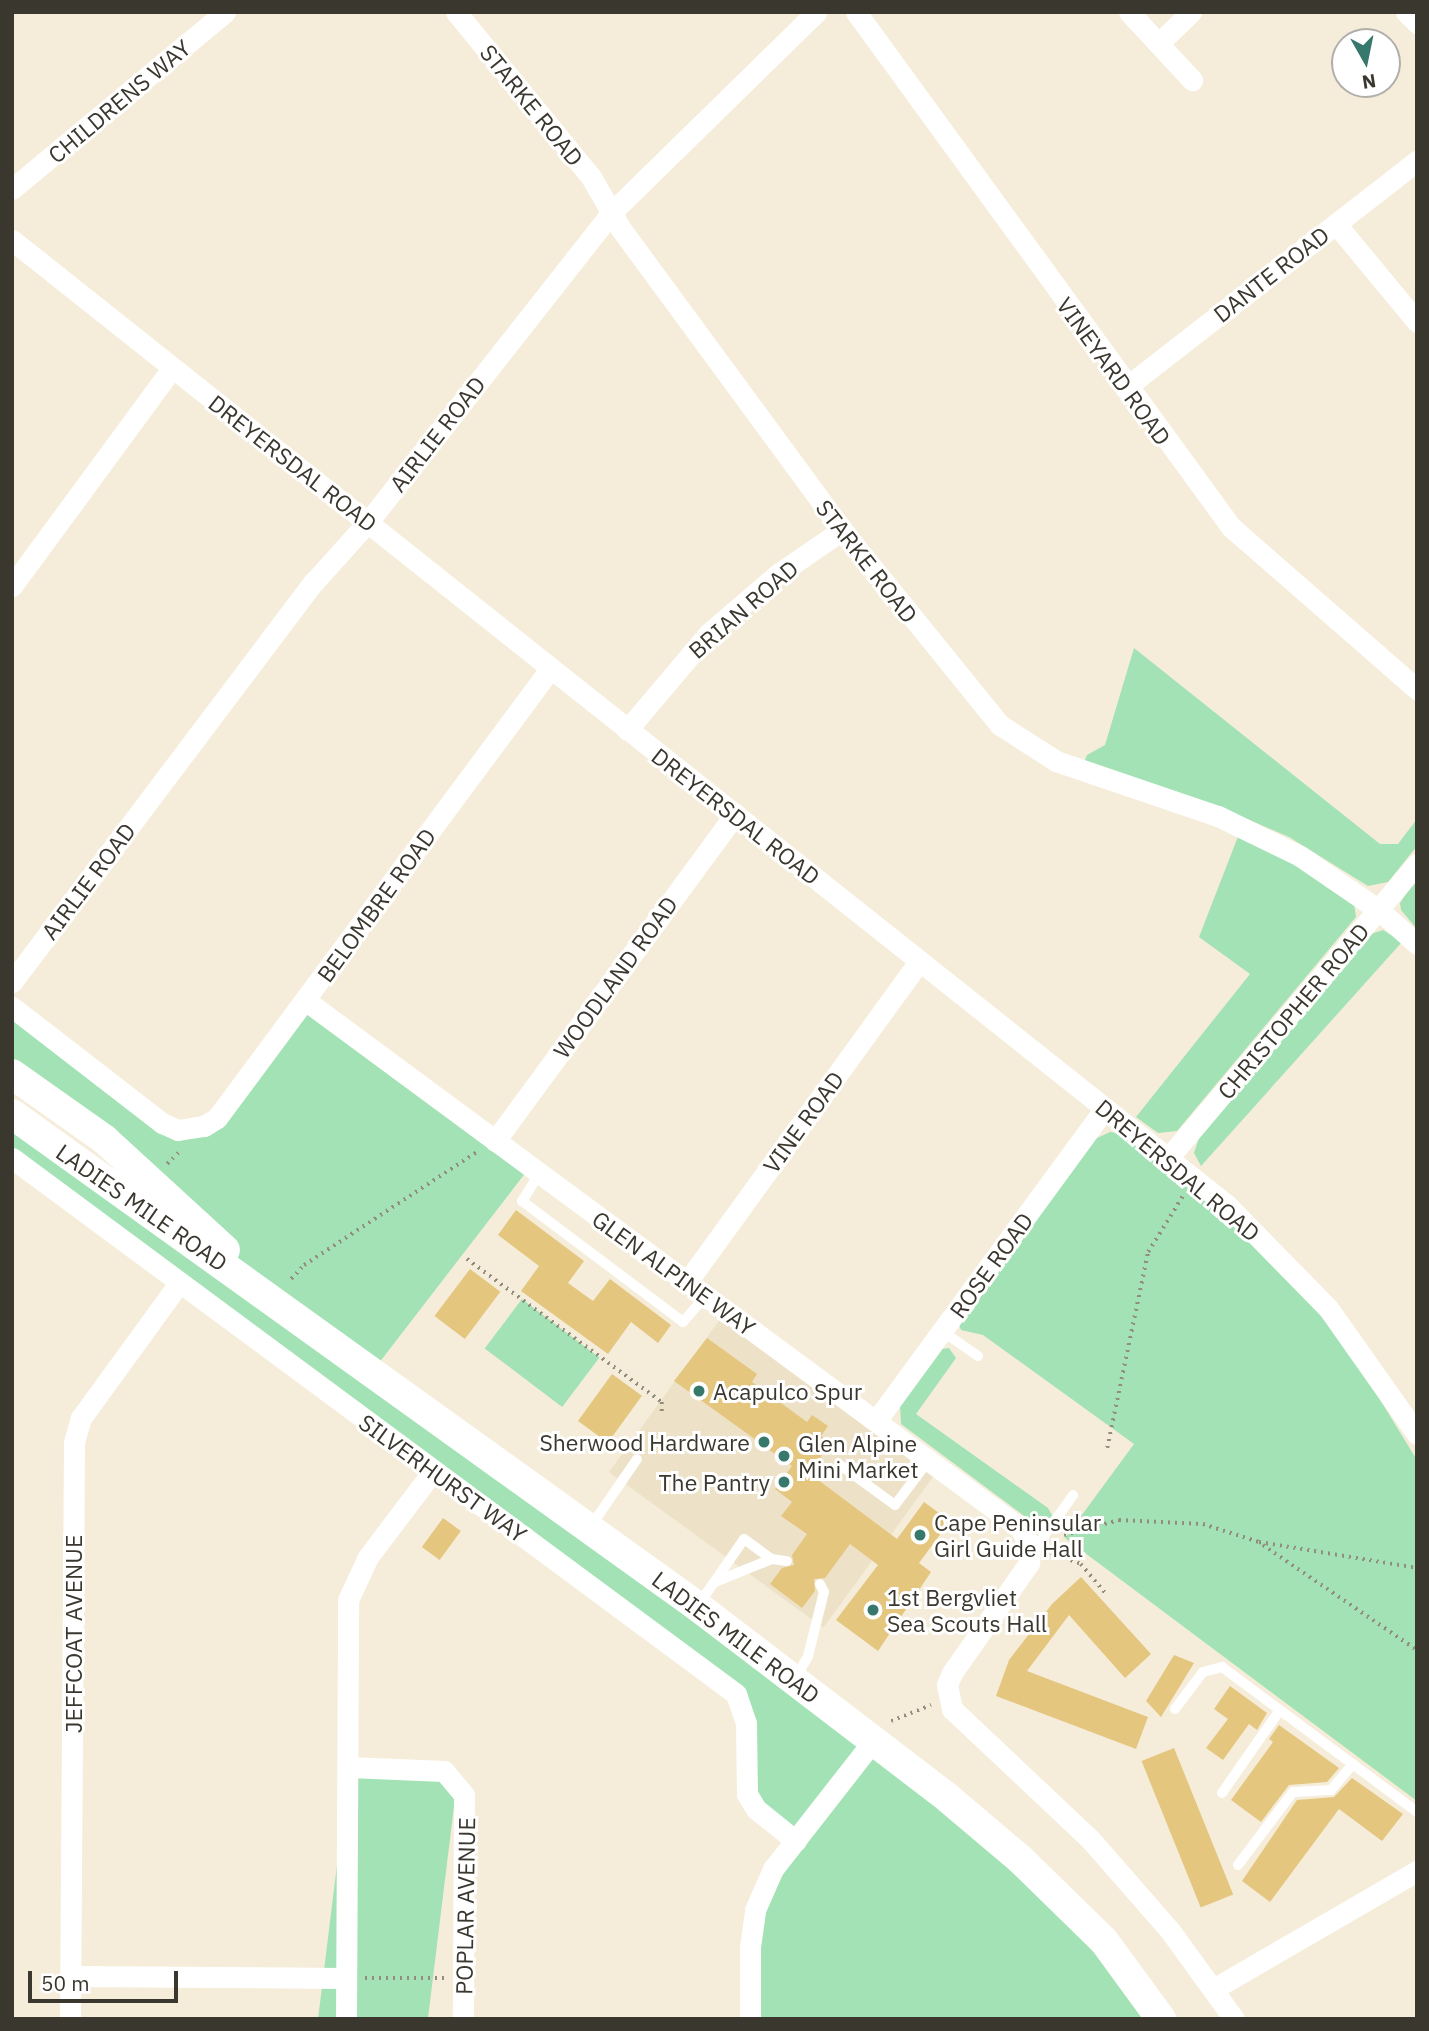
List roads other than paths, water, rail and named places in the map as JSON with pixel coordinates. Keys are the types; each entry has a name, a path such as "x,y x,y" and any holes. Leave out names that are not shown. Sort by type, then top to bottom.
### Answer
{"main road":[{"name":"LADIES MILE ROAD","path":"12,1074 104,1139 281,1289 590,1528 706,1594 795,1680 882,1731 1104,1941 1161,2019"},
{"name":"LADIES MILE ROAD","path":"12,1114 281,1289"}],"street":[{"name":"CHILDRENS WAY","path":"12,189 225,12"},
{"name":"STARKE ROAD","path":"456,12 591,177 612,212 842,530 980,705 1021,741 1096,778 1242,826 1300,856 1379,910 1417,944"},
{"name":"AIRLIE ROAD","path":"12,982 298,603 368,522 612,212 816,12"},
{"name":"VINEYARD ROAD","path":"856,12 1125,388 1248,546 1417,689"},
{"path":"1129,12 1192,80"},
{"path":"1158,44 1191,12"},
{"path":"1406,12 1417,23"},
{"name":"DANTE ROAD","path":"1125,388 1417,161"},
{"path":"1336,224 1417,322"},
{"name":"DREYERSDAL ROAD","path":"12,240 1195,1178 1328,1308 1417,1434"},
{"path":"12,586 173,368"},
{"name":"BRIAN ROAD","path":"627,730 708,634 778,574 842,530"},
{"name":"BELOMBRE ROAD","path":"12,1007 162,1123 191,1129 217,1118 551,668"},
{"name":"WOODLAND ROAD","path":"495,1141 735,814"},
{"name":"CHRISTOPHER ROAD","path":"1169,1157 1417,864"},
{"name":"VINE ROAD","path":"687,1282 919,961"},
{"name":"GLEN ALPINE WAY","path":"305,1000 1020,1528 1035,1549"},
{"name":"ROSE ROAD","path":"876,1421 1105,1108"},
{"name":"SILVERHURST WAY","path":"12,1158 736,1694 746,1723 747,1794 756,1809 796,1841"},
{"name":"JEFFCOAT AVENUE","path":"70,2019 76,1430 179,1283"},
{"path":"346,2019 348,1600 368,1558 433,1471"},
{"path":"1035,1549 1025,1572 953,1673 948,1698 958,1718 1036,1784 1090,1839 1215,1988 1234,2019"},
{"path":"750,2019 750,1947 755,1910 774,1870 882,1731"},
{"name":"POPLAR AVENUE","path":"349,1767 428,1767 444,1771 461,1788 467,1811 463,2019"},
{"path":"1215,1988 1416,1872"},
{"path":"71,1976 346,1978"}],"lane":[{"path":"539,1174 520,1200 683,1322 706,1296"},
{"path":"942,1331 978,1356"},
{"path":"590,1528 637,1460"},
{"path":"840,1465 895,1505 929,1460"},
{"path":"1035,1549 1073,1495"},
{"path":"706,1594 744,1539 772,1559 787,1561"},
{"path":"706,1594 772,1559"},
{"path":"795,1680 808,1656 824,1592 820,1584"},
{"path":"1175,1709 1203,1672 1218,1666 1417,1812"},
{"path":"1222,1793 1280,1710"},
{"path":"1238,1865 1293,1792 1331,1790 1353,1764"}],"place":[{"name":"Acapulco Spur","path":"699,1391"},
{"name":"Sherwood Hardware","path":"764,1442"},
{"name":"Glen Alpine Mini Market","path":"784,1456"},
{"name":"The Pantry","path":"784,1482"},
{"name":"Cape Peninsular Girl Guide Hall","path":"920,1535"},
{"name":"1st Bergvliet Sea Scouts Hall","path":"873,1610"}]}
